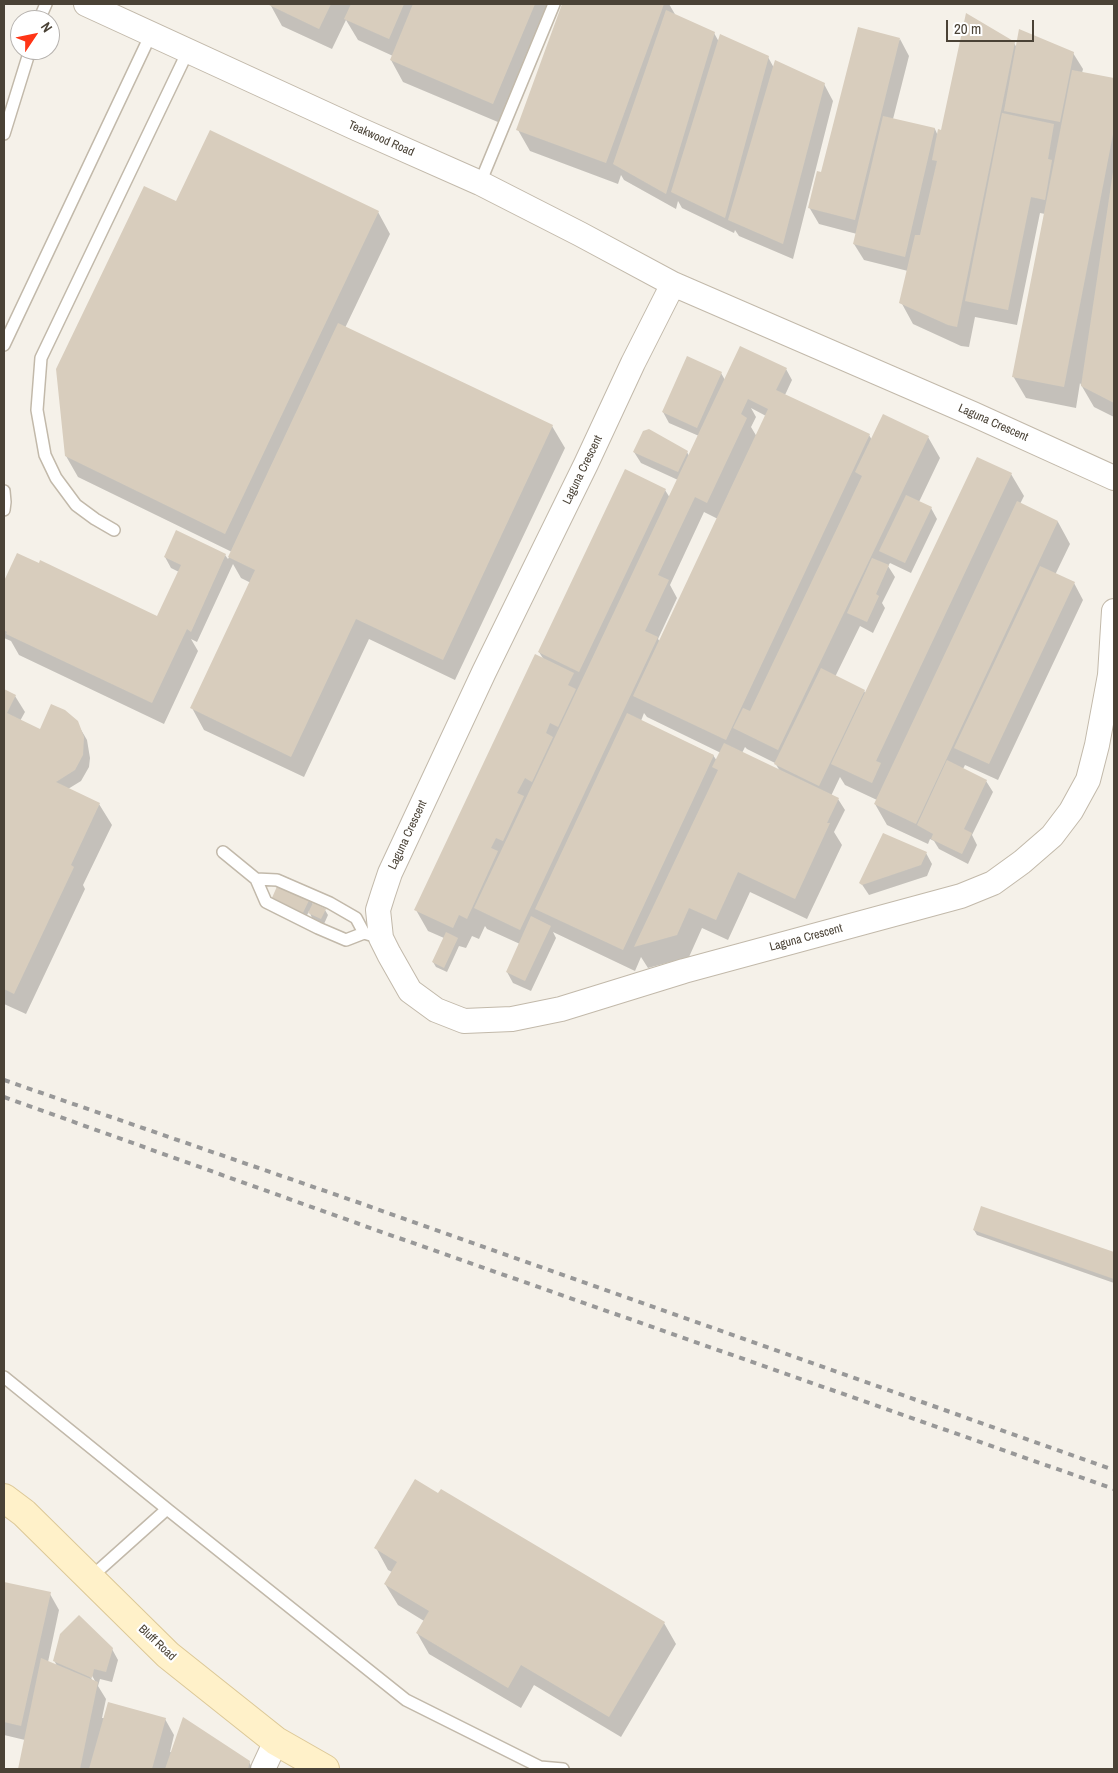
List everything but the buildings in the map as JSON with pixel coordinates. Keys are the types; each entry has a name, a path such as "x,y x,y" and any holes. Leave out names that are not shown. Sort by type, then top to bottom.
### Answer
{"main road":[{"name":"Bluff Road","path":"4,1498 24,1513 168,1655 276,1741 326,1769"}],"street":[{"name":"Teakwood Road","path":"98,6 151,34 480,183 673,284"},
{"name":"Laguna Crescent","path":"1114,478 973,414 673,284 633,362 586,464 484,672 390,873 378,910 373,936 389,954 410,991 436,1010 464,1020 512,1019 561,1009 684,972 962,896 994,883 1052,836 1071,811 1088,780 1097,745 1110,675 1114,611"},
{"path":"263,1769 276,1741"}],"lane":[{"path":"480,183 554,4"},
{"path":"4,345 151,34"},
{"path":"114,530 76,505 56,478 46,455 37,410 41,358 188,51"},
{"path":"4,134 27,60"},
{"path":"4,491 4,510"},
{"path":"223,852 256,879 266,902 346,940 373,936"},
{"path":"256,879 278,880 330,903 356,918 373,936"},
{"path":"4,1377 406,1700 540,1767 563,1769"},
{"path":"90,1578 166,1509"}],"railway":[{"path":"4,1080 357,1202 1114,1470"},
{"path":"4,1097 376,1230 1114,1489"}]}
